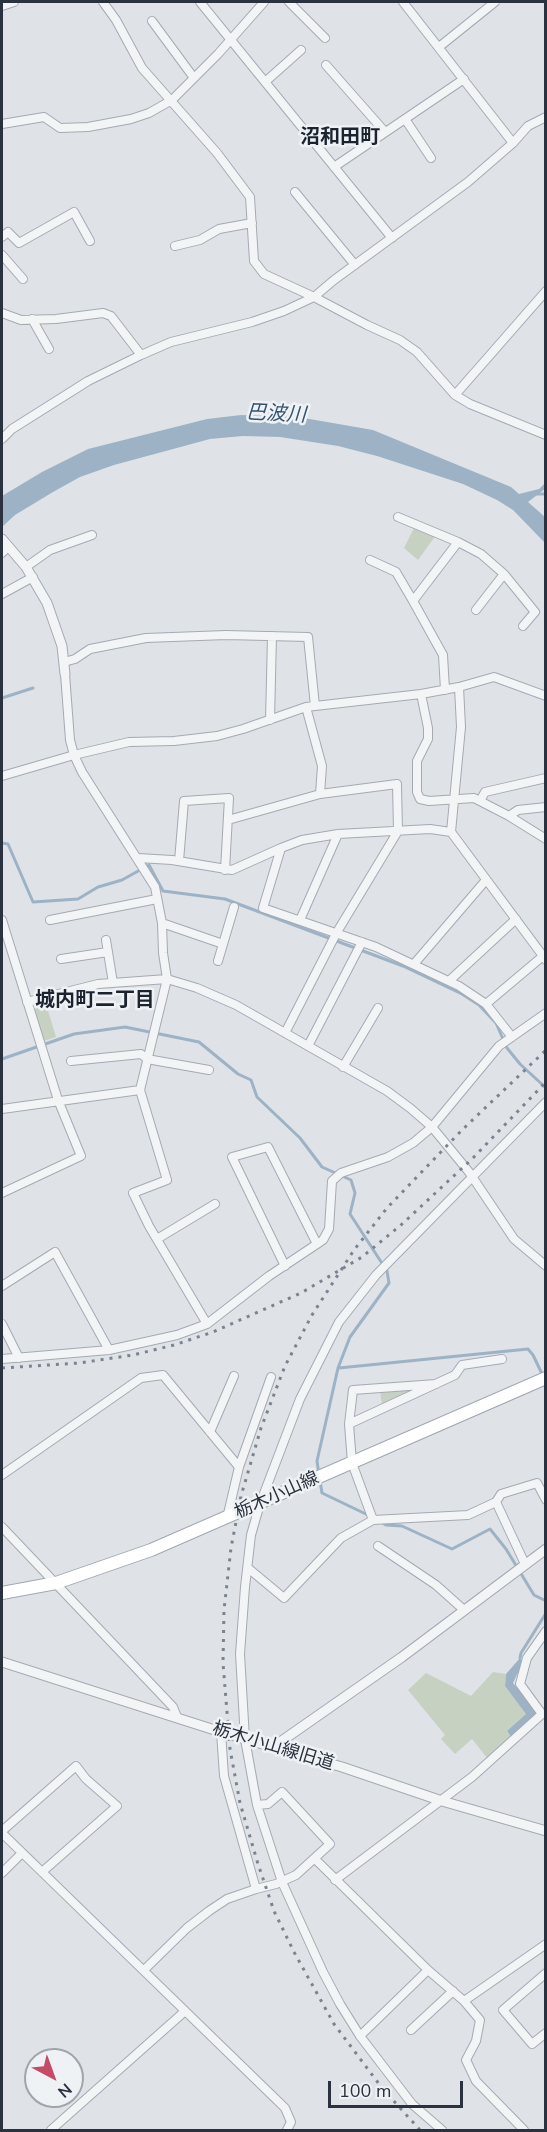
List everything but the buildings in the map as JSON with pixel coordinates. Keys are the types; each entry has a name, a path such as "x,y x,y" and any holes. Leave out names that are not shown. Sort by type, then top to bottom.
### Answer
{"main road":[{"name":"栃木小山線","path":"2,1593 56,1583 117,1563 260,1504 546,1378"}],"street":[{"path":"2,6 15,2"},
{"path":"104,2 142,68 217,153 250,196 254,261 264,274 314,297 367,326 400,340 417,352 455,395 471,404 546,435"},
{"path":"200,2 392,238"},
{"path":"2,124 44,117 60,128 88,126 131,119 149,113 172,100 264,2"},
{"path":"290,2 325,38"},
{"path":"403,2 513,143"},
{"path":"439,48 495,2"},
{"path":"152,21 194,78"},
{"path":"265,81 302,50"},
{"path":"326,65 385,132"},
{"path":"334,167 464,79"},
{"path":"2,439 12,429 88,381 141,355 171,342 252,322 314,297 468,182 513,143 528,126 546,117"},
{"path":"405,119 431,158"},
{"path":"296,192 356,265"},
{"path":"2,237 8,232 19,243 74,212 90,241"},
{"path":"175,246 200,240 219,229 252,223"},
{"path":"2,255 24,279"},
{"path":"455,395 546,291"},
{"path":"2,313 21,320 56,319 103,313 111,316 141,355"},
{"path":"32,319 49,349"},
{"path":"398,517 482,554 504,574 535,612 523,626"},
{"path":"26,567 50,550 92,535"},
{"path":"413,601 458,542"},
{"path":"4,545 33,577 56,624 64,662 70,740 74,755 82,772 155,887 162,923 167,979 140,1090 167,1180 133,1193 207,1324"},
{"path":"370,560 396,572 413,601 443,655 445,690"},
{"path":"476,610 504,574"},
{"path":"2,594 33,577"},
{"path":"270,720 272,636"},
{"path":"64,662 75,660 90,649 146,638 308,637 311,706 322,766 320,794"},
{"path":"2,776 129,742 174,741 217,736 311,706 421,694 459,687 494,677 546,696"},
{"path":"459,687 461,727 452,832 544,958 486,1004"},
{"path":"421,694 428,739 417,761 417,792 420,799 429,801 474,798 546,839"},
{"path":"480,801 485,792 546,778"},
{"path":"228,820 320,794 397,784 398,831 337,932 285,1033"},
{"path":"179,861 184,801 229,798 225,870"},
{"path":"509,816 518,810 546,807"},
{"path":"138,858 179,861 232,870 302,840 338,834 430,829 452,832"},
{"path":"300,920 338,834"},
{"path":"281,848 263,908 337,932 450,981 486,1004 512,1037"},
{"path":"414,964 486,880"},
{"path":"50,920 157,899"},
{"path":"218,961 234,907"},
{"path":"2,920 58,1100 81,1156 2,1193"},
{"path":"450,981 516,920"},
{"path":"162,923 223,944"},
{"path":"106,940 113,983"},
{"path":"308,1046 362,942"},
{"path":"61,959 108,952"},
{"path":"27,1002 80,988 167,979 196,988 236,1005 387,1091 432,1127 472,1177 514,1239 546,1266"},
{"path":"343,1066 378,1008"},
{"path":"2,1359 109,1350 177,1335 207,1324 323,1240 329,1228 332,1181 341,1173 388,1157 413,1143 432,1127 499,1046 546,1012"},
{"path":"71,1061 141,1054 147,1059 209,1071"},
{"path":"2,1109 140,1090"},
{"path":"442,2130 412,2104 360,2036 340,2004 282,1882 257,1805 245,1738 240,1654 251,1535 260,1504 300,1399 339,1322 376,1275 546,1102"},
{"path":"285,1266 232,1157 268,1147 317,1244"},
{"path":"157,1239 215,1204"},
{"path":"2,1286 55,1252 109,1350"},
{"path":"2,1324 19,1358"},
{"path":"349,1424 455,1375 462,1365 502,1359"},
{"path":"2,1475 141,1378 163,1375 239,1467"},
{"path":"210,1432 234,1376"},
{"path":"227,1518 239,1467 271,1377"},
{"path":"373,1520 352,1463 349,1424 353,1390 436,1383"},
{"path":"248,1568 284,1598 341,1538 373,1520 468,1515 496,1502 501,1494 537,1483 546,1500"},
{"path":"496,1502 525,1564"},
{"path":"2,1527 173,1707 177,1717"},
{"path":"378,1546 436,1585 464,1610"},
{"path":"273,1747 402,1657 546,1550"},
{"path":"335,1880 442,1801 543,1714 520,1684 527,1658 546,1631"},
{"name":"栃木小山線旧道","path":"2,1662 442,1801 546,1831"},
{"path":"221,1732 224,1776 256,1889"},
{"path":"42,1872 117,1806 86,1779 76,1766 2,1832 22,1853 144,1970 184,2012 285,2108 291,2122 287,2130"},
{"path":"144,1970 187,1928 209,1911 227,1899 282,1882 296,1875 330,1844 282,1792 268,1804 257,1805"},
{"path":"2,1873 22,1853"},
{"path":"315,1859 428,1970 464,2001 480,2020 476,2041 466,2060 476,2081 524,2130"},
{"path":"464,2001 546,1944"},
{"path":"360,2036 428,1970"},
{"path":"546,1973 503,2010 532,2044 546,2033"},
{"path":"411,2030 453,1991"},
{"path":"51,2130 184,2012"}],"green space":[{"path":"414,528 436,535 418,560 404,548"},
{"path":"45,1001 56,1037 44,1041 32,1005"},
{"path":"422,1387 382,1405 380,1391"},
{"path":"493,1672 506,1674 505,1686 527,1714 507,1731 512,1738 488,1759 472,1739 455,1754 441,1739 445,1735 408,1690 426,1673 471,1696"}],"water":[{"path":"241,415 298,417 373,430 511,487 519,494 539,489 545,483 545,489 528,502 545,517 545,543 513,510 463,484 377,456 338,446 280,437 243,436 210,439 114,465 80,477 15,515 2,527 2,496 42,472 88,449 207,419"},
{"path":"520,1658 523,1662 513,1683 535,1709 536,1714 512,1738 507,1731 526,1714 505,1686 506,1674"}],"waterway":[{"path":"535,494 546,494"},
{"path":"2,698 33,688"},
{"path":"2,843 8,844 33,902 78,899 98,887 122,880 149,865 163,891 225,899 403,966 462,994 479,1005 496,1023 507,1048 520,1064 546,1088"},
{"path":"2,1059 74,1034 125,1027 199,1042 238,1074 251,1080 257,1097 300,1138 322,1167 351,1180 355,1193 350,1214 387,1271 389,1283 350,1337 338,1368 317,1461 319,1475"},
{"path":"339,1368 528,1349 543,1376"},
{"path":"320,1481 322,1493 370,1516"},
{"path":"381,1522 386,1525 402,1526 452,1549 490,1529 506,1549 534,1595 546,1601"},
{"path":"520,1658 546,1613"}],"railway":[{"path":"420,2130 382,2088 334,2024 274,1911 258,1864 240,1803 230,1749 223,1663 224,1610 231,1548 241,1496 261,1428 285,1366 312,1315 354,1250 387,1208 463,1129 546,1050"},
{"path":"2,1368 79,1363 133,1355 174,1345 213,1332 301,1293 362,1257 401,1225 472,1159 546,1082"}],"district":[{"name":"沼和田町","path":"340,138"},
{"name":"城内町二丁目","path":"95,1001"}],"water label":[{"name":"巴波川","path":"276,415"}]}
